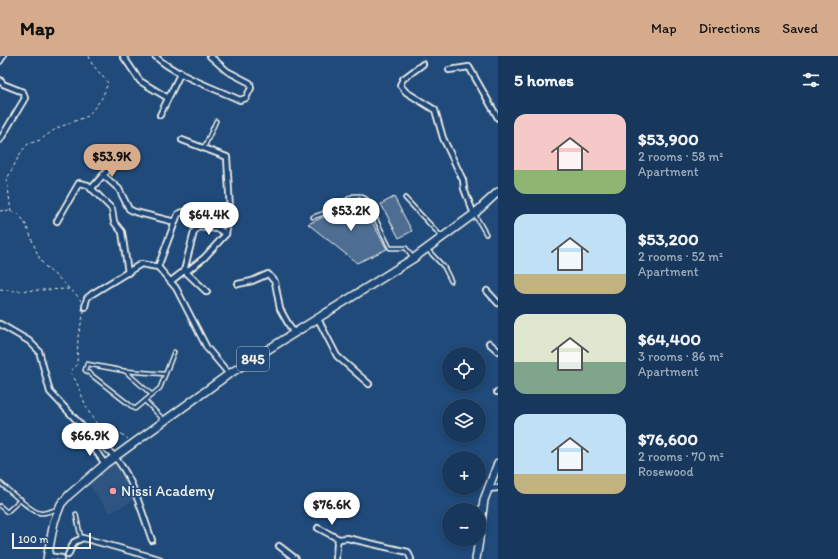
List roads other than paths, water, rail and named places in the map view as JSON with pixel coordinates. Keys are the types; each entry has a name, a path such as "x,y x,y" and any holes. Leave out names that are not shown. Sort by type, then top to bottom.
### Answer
{"main road":[{"name":"845","path":"48,558 52,528 58,509 69,494 105,464 229,374 414,258 426,248 443,238 474,214 498,192"},
{"path":"484,503 498,463"},
{"path":"476,559 478,547"}],"street":[{"path":"123,56 140,81 168,98"},
{"path":"155,56 180,72 242,100 248,96 250,83 247,80 227,71 210,56"},
{"path":"423,64 403,78 400,85 406,92 435,110 442,138 463,180 464,189 474,214"},
{"path":"449,70 469,67 498,118"},
{"path":"160,115 180,72"},
{"path":"0,89 2,82 22,92 25,98 0,140"},
{"path":"171,281 204,258 226,234 230,210 227,157 182,140"},
{"path":"91,189 120,156"},
{"path":"103,176 119,189 129,209 175,222"},
{"path":"57,221 78,183 84,183 112,209 114,222 122,232 128,273"},
{"path":"158,267 178,214 183,212 208,217"},
{"path":"185,272 194,232 198,226 218,229 226,234"},
{"path":"85,307 87,298 92,294 141,264 158,267 171,281 207,348 229,374"},
{"path":"185,272 207,292"},
{"path":"238,284 252,281 268,274 275,282 282,316 294,334"},
{"path":"487,291 498,303"},
{"path":"318,319 337,356 369,384"},
{"path":"0,324 29,341 39,351 43,361 50,392 92,440 96,451 105,464"},
{"path":"489,343 498,351"},
{"path":"92,440 103,445 129,477 152,540"},
{"path":"488,489 498,488"},
{"path":"318,528 339,538 347,538 408,552 412,559"},
{"path":"48,558 62,559 70,557 73,543 81,538 159,559"},
{"path":"336,559 337,543 339,538"},
{"path":"279,546 296,559"}],"lane":[{"path":"204,148 216,121"},
{"path":"313,218 330,211 352,196 363,196 366,199 390,248 406,248 414,258"},
{"path":"405,198 443,238"},
{"path":"474,214 486,234"},
{"path":"426,248 444,266 451,281"},
{"path":"165,374 125,371 87,364 85,368 85,370 135,409 160,388 174,352"},
{"path":"125,371 151,394"},
{"path":"145,401 164,420"},
{"path":"0,483 21,499 29,509 41,513 58,509"},
{"path":"0,506 7,512 21,499"},
{"path":"76,514 81,538"}],"place":[{"name":"Nissi Academy","path":"113,491"}]}
